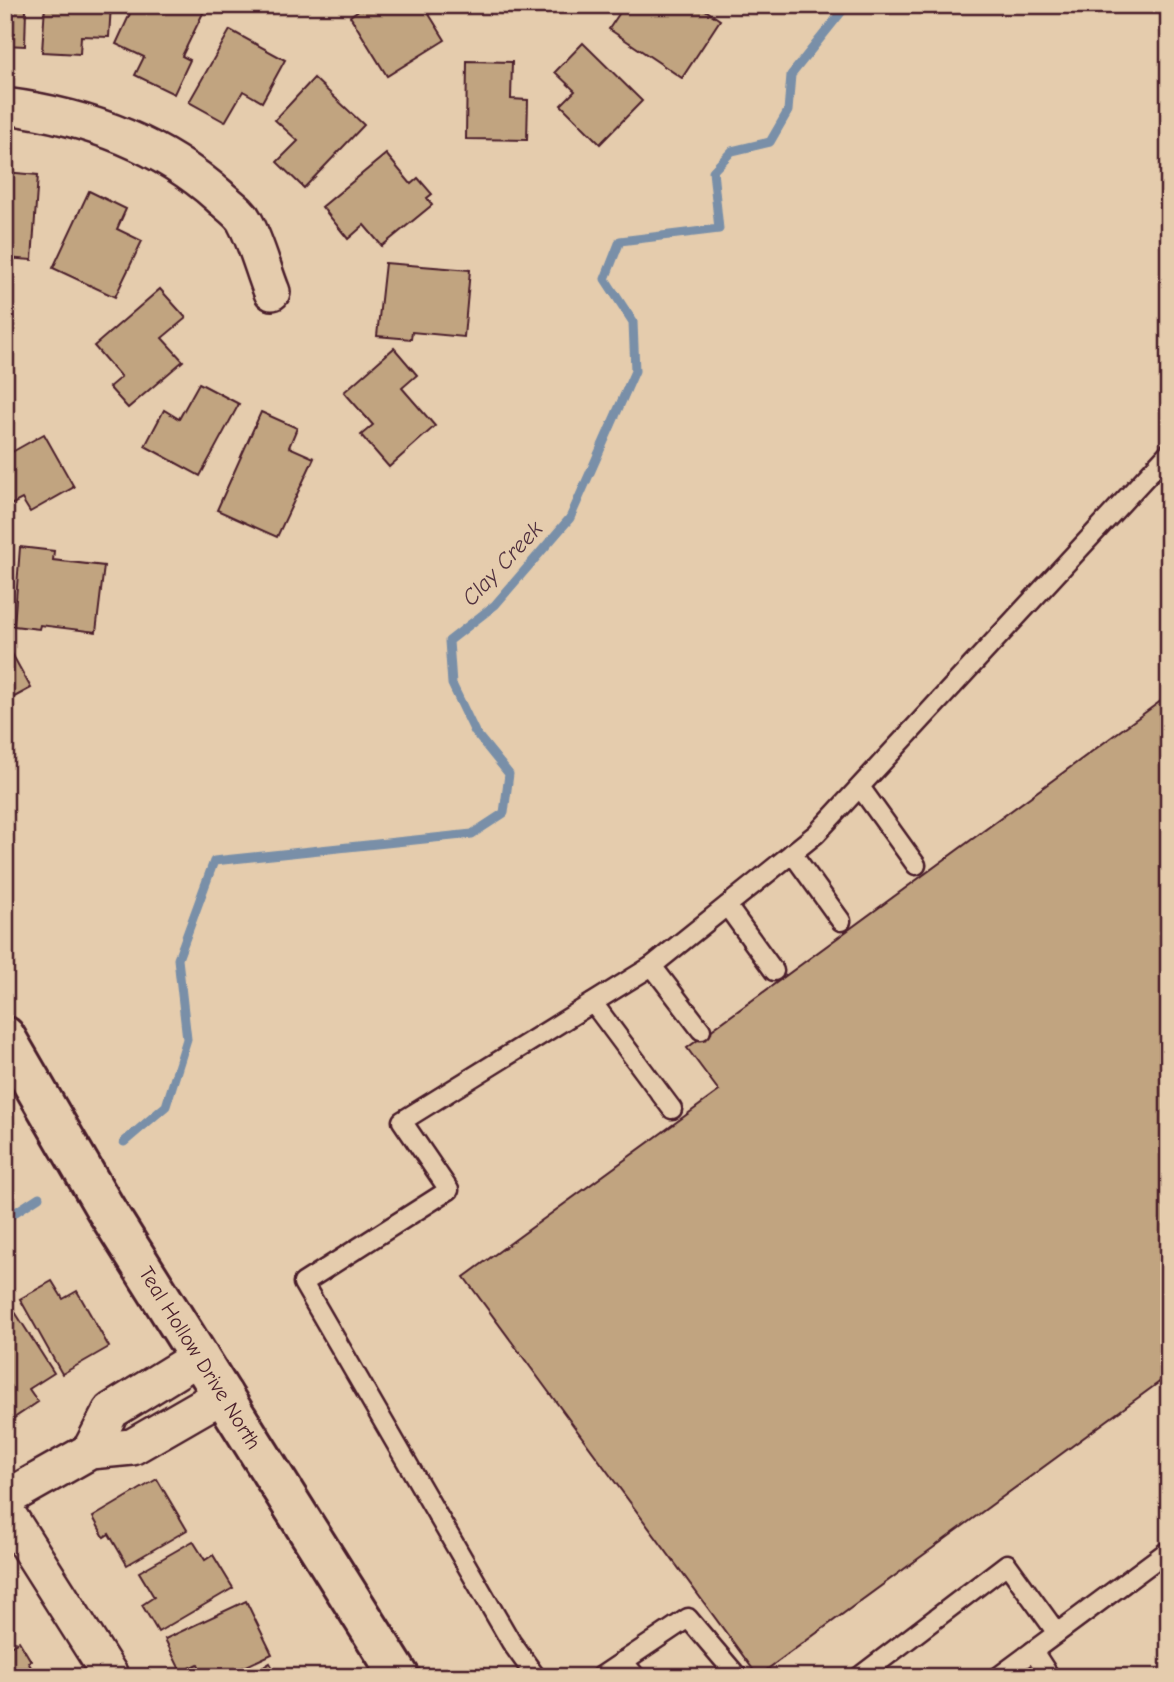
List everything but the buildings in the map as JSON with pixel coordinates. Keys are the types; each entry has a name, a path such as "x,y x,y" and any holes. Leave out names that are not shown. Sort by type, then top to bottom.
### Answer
{"street":[{"path":"5,106 38,110 97,127 147,146 201,180 244,220 272,292"},
{"name":"Teal Hollow Drive North","path":"5,1036 105,1208 400,1677"},
{"path":"90,1451 111,1411 200,1356"},
{"path":"5,1499 90,1451 132,1447 224,1394"},
{"path":"5,1510 111,1677"}],"lane":[{"path":"537,1677 511,1642 303,1283 449,1190 402,1121 652,966 816,834 1169,453"},
{"path":"860,787 916,865"},
{"path":"792,853 841,921"},
{"path":"727,906 774,971"},
{"path":"652,966 701,1030"},
{"path":"593,1003 672,1108"},
{"path":"998,1677 1169,1550"},
{"path":"859,1677 1007,1564 1057,1633"},
{"path":"600,1677 688,1618 738,1677"},
{"path":"1033,1651 1050,1677"},
{"path":"623,1661 636,1677"}],"waterway":[{"name":"Clay Creek","path":"124,1142 166,1106 187,1039 178,959 214,861 472,834 504,813 509,774 475,732 452,684 449,641 495,605 570,518 635,371 633,322 605,279 620,241 719,229 713,171 732,151 770,142 788,111 791,75 847,5"},
{"name":"Clay Creek","path":"5,1219 39,1197"}]}
